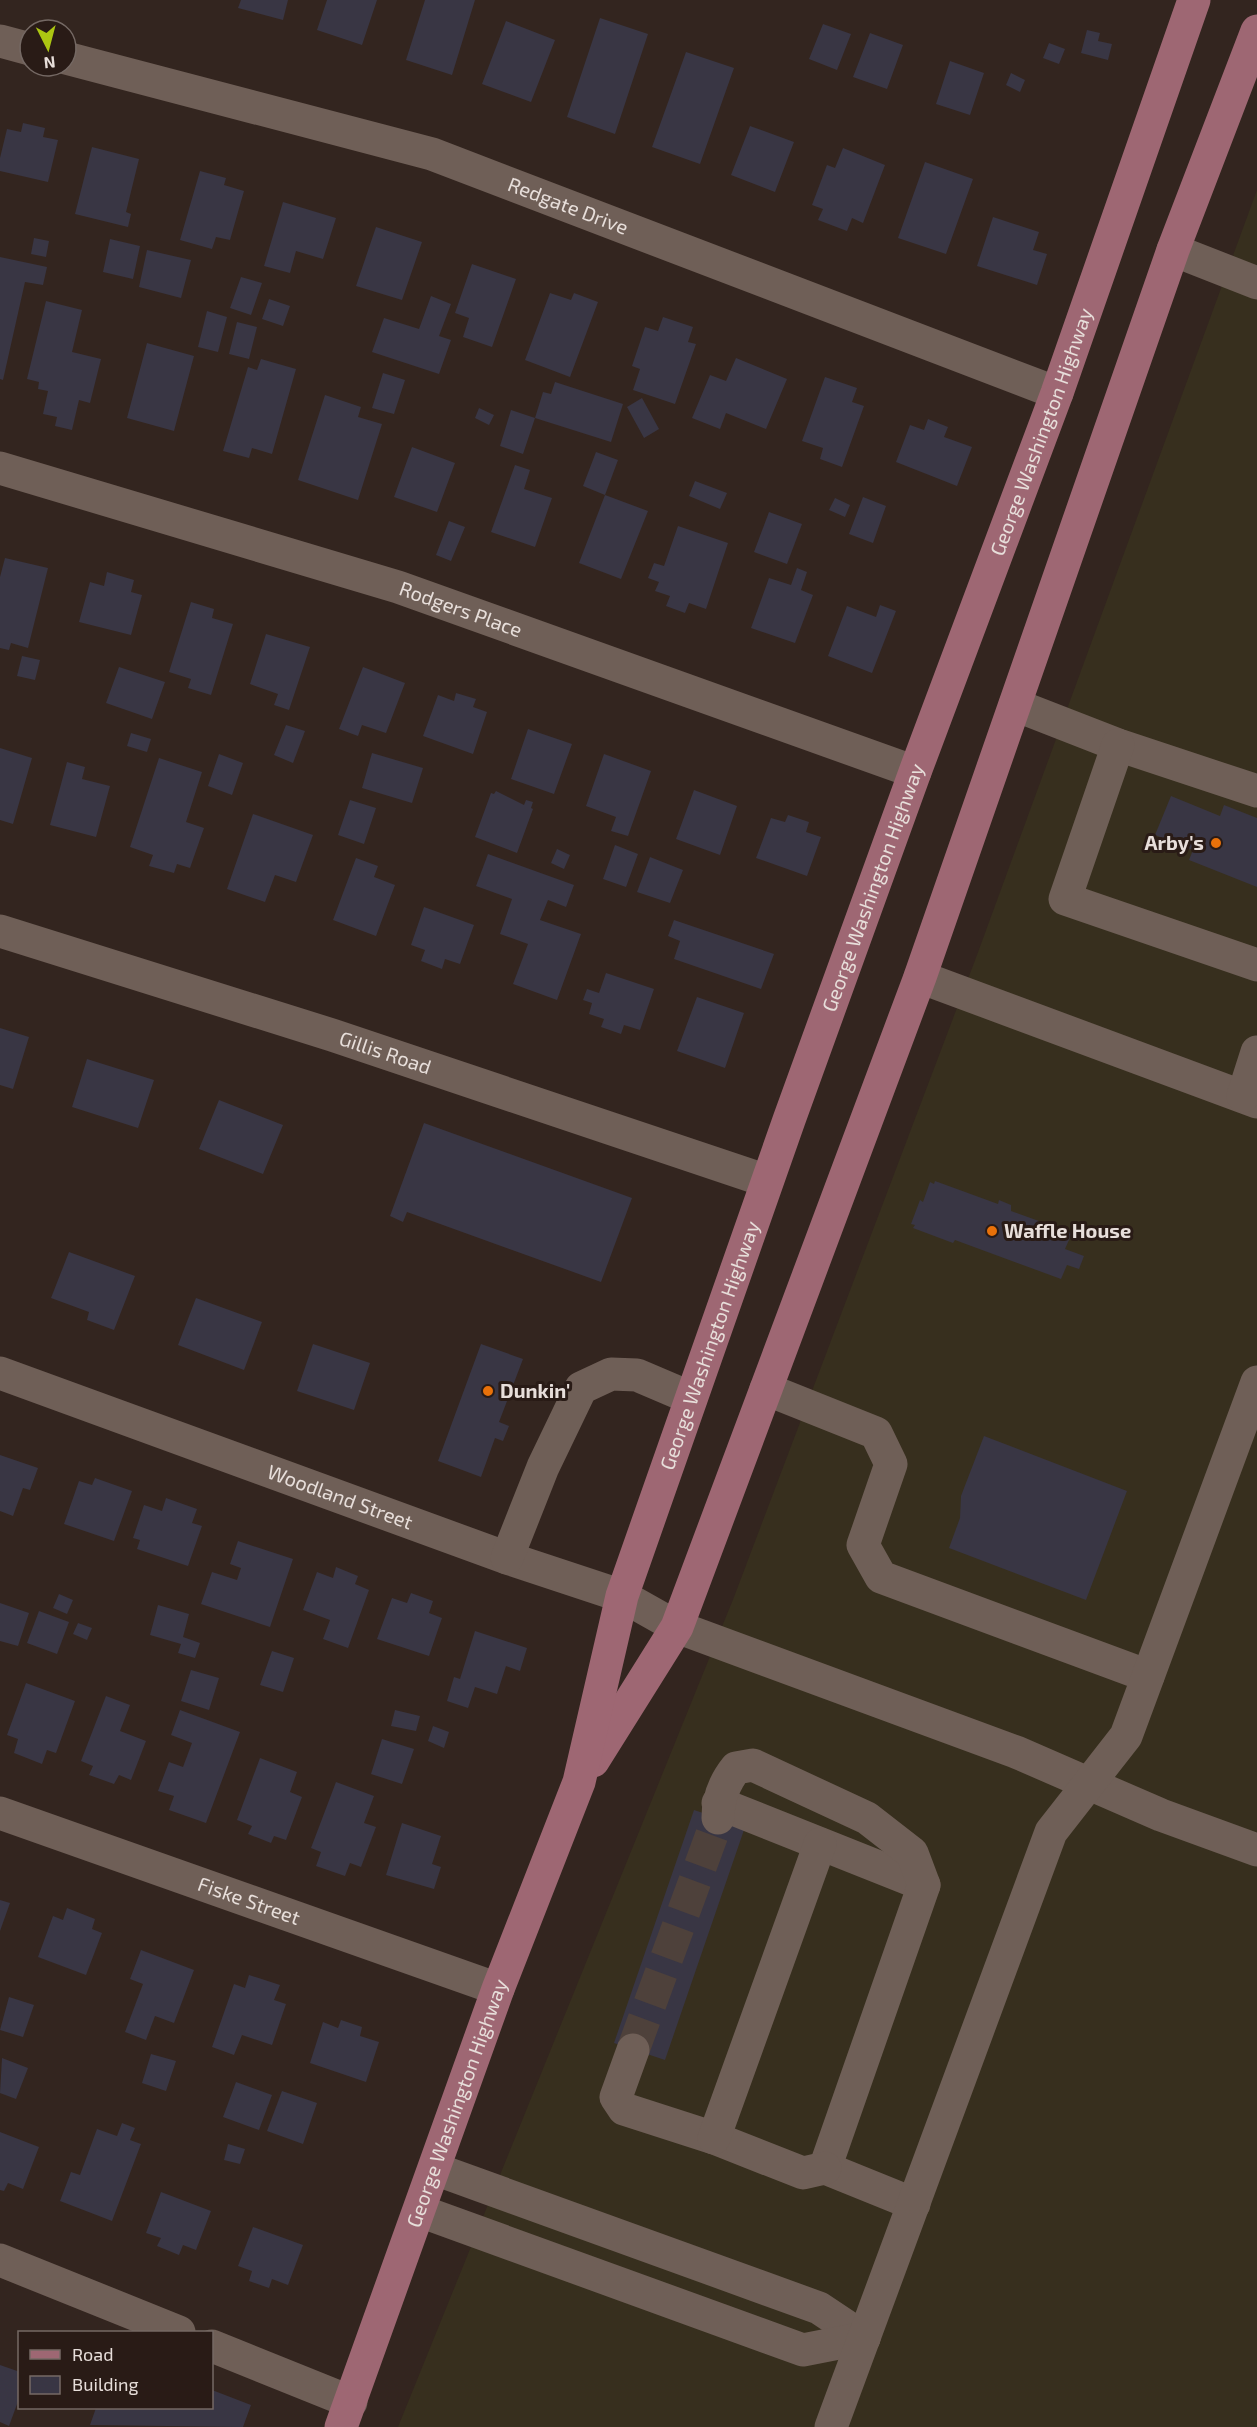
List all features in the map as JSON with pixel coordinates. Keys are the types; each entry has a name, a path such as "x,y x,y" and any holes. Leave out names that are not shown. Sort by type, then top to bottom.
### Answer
{"main road":[{"name":"George Washington Highway","path":"346,2415 498,1989 579,1782 622,1596 767,1181 915,772 1057,393 1194,0"},
{"name":"George Washington Highway","path":"579,1782 677,1628 920,977 1173,250 1257,31"}],"street":[{"path":"0,41 18,46"},
{"name":"Redgate Drive","path":"78,61 432,154 1057,393"},
{"path":"1173,250 1257,284"},
{"name":"Rodgers Place","path":"0,468 398,587 915,772"},
{"path":"1014,705 1118,745 1257,791"},
{"path":"1118,745 1065,900 1257,965"},
{"name":"Gillis Road","path":"0,931 332,1035 767,1181"},
{"path":"920,977 1250,1099 1257,1052"},
{"name":"Woodland Street","path":"0,1373 507,1558 622,1596 677,1628 1016,1752 1161,1815 1257,1850"},
{"path":"507,1558 543,1467 581,1388 611,1374 637,1375 691,1398"},
{"path":"831,2427 1051,1832 1126,1736 1257,1382"},
{"path":"766,1389 876,1432 891,1464 863,1545 880,1577 1148,1676"},
{"path":"825,2168 924,1885 912,1853 867,1818 753,1765 736,1768 728,1778 718,1810 820,1844 924,1885"},
{"name":"Fiske Street","path":"0,1814 498,1989"},
{"path":"714,2138 820,1844"},
{"path":"633,2050 616,2097 624,2109 714,2138 803,2173 825,2168 914,2204"},
{"path":"435,2169 819,2308 864,2338"},
{"path":"420,2211 803,2350 864,2338"},
{"path":"0,2260 177,2331"},
{"path":"213,2347 346,2415"}],"shaded area":[{"path":"1257,190 1257,2427 398,2427 734,1597 977,955"}],"building":[{"path":"241,0 288,0 283,20 238,8"},
{"path":"327,0 377,0 362,45 317,30"},
{"path":"425,0 475,0 452,75 406,60"},
{"path":"600,18 648,34 615,134 567,117"},
{"path":"506,21 555,40 531,102 482,84"},
{"path":"823,24 851,34 837,70 809,59"},
{"path":"1087,30 1100,33 1098,41 1112,44 1108,60 1081,53"},
{"path":"870,33 903,45 887,89 853,77"},
{"path":"1049,43 1065,49 1059,64 1043,58"},
{"path":"686,52 734,68 700,164 652,147"},
{"path":"950,61 984,73 970,115 936,104"},
{"path":"1011,73 1025,80 1020,92 1006,85"},
{"path":"23,123 45,128 43,137 58,140 48,182 0,171 0,158 7,129 21,132"},
{"path":"750,126 794,142 775,192 731,175"},
{"path":"92,147 139,159 126,212 131,214 128,227 75,214"},
{"path":"843,148 885,165 863,223 852,218 847,231 818,220 823,209 812,205 827,165 835,168"},
{"path":"925,162 973,179 946,254 898,238"},
{"path":"200,171 226,178 224,185 244,191 230,240 216,237 212,249 180,240"},
{"path":"283,202 336,218 323,259 296,251 290,273 264,266"},
{"path":"993,217 1039,232 1033,250 1047,254 1037,285 977,266"},
{"path":"376,227 422,242 402,300 356,286"},
{"path":"34,238 49,241 46,257 31,254"},
{"path":"110,239 140,246 133,279 103,272"},
{"path":"147,250 191,260 181,298 139,287"},
{"path":"0,257 47,267 43,285 25,282 3,380 0,379"},
{"path":"472,264 516,279 492,347 463,337 469,318 455,313"},
{"path":"241,277 262,283 251,315 230,308"},
{"path":"550,293 571,300 574,293 598,302 570,377 525,360"},
{"path":"431,296 451,304 439,336 451,340 439,374 372,352 384,318 419,329"},
{"path":"269,299 290,306 283,326 262,319"},
{"path":"46,301 82,310 72,352 101,359 90,403 79,400 72,430 55,426 57,417 43,414 48,391 38,389 39,382 27,379"},
{"path":"207,311 227,317 218,352 198,347"},
{"path":"663,317 693,327 688,342 696,344 675,404 633,390 640,369 632,366 645,327 658,331"},
{"path":"237,322 257,327 249,359 229,354"},
{"path":"147,343 194,356 174,431 127,418"},
{"path":"736,358 787,379 766,429 726,413 720,429 692,418 710,375 726,381"},
{"path":"261,359 296,369 272,454 252,448 249,458 223,451 248,367 257,370"},
{"path":"383,373 405,380 394,414 372,408"},
{"path":"825,377 857,388 852,402 864,406 842,467 820,459 823,448 802,441"},
{"path":"555,382 623,404 611,442 535,418 543,392 551,394"},
{"path":"325,395 361,407 358,417 382,424 358,500 298,480"},
{"path":"642,398 659,429 644,438 627,407"},
{"path":"479,408 494,415 489,425 475,418"},
{"path":"511,410 535,418 523,454 500,446"},
{"path":"928,419 948,427 944,437 972,447 957,486 896,462 910,425 924,430"},
{"path":"412,447 455,463 437,512 394,497"},
{"path":"596,452 618,460 605,495 583,486"},
{"path":"515,465 530,470 524,489 552,498 535,547 491,532"},
{"path":"695,481 727,493 720,509 689,496"},
{"path":"605,495 648,511 621,579 579,563"},
{"path":"863,497 886,506 873,543 849,534"},
{"path":"835,498 850,505 845,517 829,510"},
{"path":"769,512 802,524 787,564 754,552"},
{"path":"449,521 465,527 451,561 436,555"},
{"path":"678,526 728,543 706,609 689,603 685,613 666,606 670,596 655,591 659,582 648,578 654,563 664,566"},
{"path":"5,558 48,568 28,648 11,643 9,650 0,648 0,577"},
{"path":"797,568 807,572 801,590 813,595 795,643 751,628 769,578 791,585"},
{"path":"107,572 134,580 131,592 142,595 131,635 79,622 90,582 104,586"},
{"path":"191,602 214,609 212,618 233,624 211,695 188,688 191,679 169,672"},
{"path":"880,605 896,611 872,673 828,656 847,606 876,617"},
{"path":"266,634 310,647 289,710 274,705 278,694 250,684"},
{"path":"22,656 40,660 35,680 17,676"},
{"path":"119,667 165,682 152,719 106,703"},
{"path":"363,667 405,683 386,733 362,725 358,736 339,729"},
{"path":"456,693 476,699 473,707 487,712 473,754 423,736 438,695 454,701"},
{"path":"286,725 305,731 293,763 274,755"},
{"path":"528,729 572,744 554,794 511,779"},
{"path":"131,733 151,739 147,752 127,746"},
{"path":"0,748 32,758 13,824 0,820"},
{"path":"372,753 423,768 412,803 362,788"},
{"path":"219,754 243,763 232,795 208,786"},
{"path":"604,754 651,771 628,836 611,831 616,817 586,806"},
{"path":"159,758 202,772 186,822 204,828 190,868 177,864 174,873 149,866 153,855 130,847"},
{"path":"67,762 85,767 82,779 110,786 96,837 50,825"},
{"path":"694,790 737,806 720,855 676,839"},
{"path":"496,791 524,805 526,800 533,802 531,808 533,809 517,853 475,837 491,793 494,794"},
{"name":"Arby's","path":"1171,796 1220,816 1224,805 1257,818 1257,887 1189,860 1193,850 1155,835"},
{"path":"350,800 376,808 364,844 338,835"},
{"path":"253,814 313,835 296,882 275,875 265,902 227,889"},
{"path":"788,815 809,822 806,832 821,837 807,876 756,858 771,818 785,822"},
{"path":"615,845 638,854 626,887 603,879"},
{"path":"557,849 570,855 564,869 551,863"},
{"path":"488,854 574,885 566,907 548,900 540,920 581,934 557,1000 513,984 528,944 500,934 512,899 476,886"},
{"path":"650,857 683,870 670,903 637,892"},
{"path":"356,858 378,866 374,877 395,885 376,936 333,920"},
{"path":"424,907 474,925 460,964 445,959 442,969 421,961 425,950 411,945"},
{"path":"674,920 774,954 761,989 674,959 680,941 668,936"},
{"path":"606,973 654,989 640,1030 624,1025 621,1034 601,1027 604,1019 589,1014 592,1003 583,1000 587,989 599,993"},
{"path":"697,997 744,1013 725,1068 677,1051"},
{"path":"0,1028 29,1037 13,1089 0,1085"},
{"path":"87,1059 154,1080 138,1128 72,1107"},
{"path":"219,1100 283,1125 263,1174 199,1149"},
{"path":"424,1123 632,1198 601,1282 407,1212 403,1222 390,1216"},
{"name":"Waffle House","path":"935,1181 998,1204 999,1200 1011,1205 1011,1211 1072,1233 1065,1249 1084,1256 1079,1269 1067,1265 1061,1279 955,1240 953,1243 913,1228 915,1225 911,1224 920,1200 923,1202 930,1182 934,1184"},
{"path":"69,1252 135,1276 114,1330 87,1320 89,1312 51,1298"},
{"path":"196,1298 262,1322 244,1370 178,1345"},
{"path":"313,1344 370,1363 354,1410 297,1391"},
{"name":"Dunkin'","path":"481,1344 523,1359 499,1422 509,1426 503,1441 495,1438 481,1477 438,1461"},
{"path":"984,1436 1127,1491 1086,1600 949,1548 960,1518 961,1496"},
{"path":"0,1455 38,1468 30,1490 23,1488 13,1516 0,1511"},
{"path":"95,1478 132,1491 114,1541 64,1524 79,1481 92,1485"},
{"path":"166,1498 197,1509 192,1523 202,1526 188,1566 137,1549 140,1540 133,1538 144,1505 162,1511"},
{"path":"238,1541 293,1559 270,1627 201,1604 212,1572 237,1580 241,1568 230,1564"},
{"path":"336,1567 358,1576 355,1584 369,1590 348,1648 323,1639 330,1620 303,1610 317,1572 333,1578"},
{"path":"411,1593 433,1601 429,1613 442,1618 429,1656 377,1639 392,1598 407,1603"},
{"path":"59,1594 73,1600 67,1614 53,1608"},
{"path":"0,1603 29,1613 18,1646 0,1641"},
{"path":"158,1605 189,1614 183,1637 200,1643 195,1658 178,1653 181,1644 150,1635"},
{"path":"39,1611 69,1622 57,1654 27,1643"},
{"path":"78,1623 92,1628 87,1640 73,1634"},
{"path":"475,1631 527,1648 520,1671 506,1666 497,1694 475,1687 468,1708 447,1701 454,1677 460,1679"},
{"path":"272,1651 294,1658 283,1692 260,1685"},
{"path":"191,1670 219,1678 209,1710 181,1701"},
{"path":"26,1683 75,1701 56,1753 47,1750 42,1764 14,1753 18,1739 7,1735"},
{"path":"106,1696 130,1705 120,1731 146,1741 131,1780 119,1775 114,1784 89,1775 93,1766 81,1761"},
{"path":"180,1710 240,1732 206,1823 169,1810 174,1796 158,1791 169,1762 183,1767 192,1743 171,1735"},
{"path":"395,1710 420,1716 416,1731 391,1726"},
{"path":"433,1726 449,1732 444,1748 428,1741"},
{"path":"382,1739 414,1749 402,1784 371,1774"},
{"path":"260,1758 297,1772 290,1792 302,1797 286,1840 274,1836 271,1843 248,1834 252,1826 237,1820"},
{"path":"336,1782 374,1796 364,1823 376,1827 361,1867 350,1863 345,1876 316,1866 321,1852 311,1848"},
{"path":"694,1810 745,1827 665,2060 614,2043"},
{"path":"402,1823 441,1836 432,1864 441,1867 434,1889 386,1875"},
{"path":"0,1900 10,1903 0,1931"},
{"path":"67,1908 95,1919 92,1929 102,1933 86,1975 38,1957 53,1916 63,1920"},
{"path":"141,1950 194,1970 174,2023 155,2016 146,2040 125,2032 143,1984 130,1979"},
{"path":"249,1975 280,1985 274,2000 286,2004 272,2045 242,2035 234,2055 212,2047 234,1984 245,1988"},
{"path":"9,1997 34,2005 23,2037 0,2030"},
{"path":"341,2020 362,2027 360,2036 379,2042 366,2082 310,2063 323,2022 338,2028"},
{"path":"151,2054 176,2061 166,2091 142,2083"},
{"path":"2,2058 28,2068 16,2099 0,2093"},
{"path":"236,2082 272,2095 259,2130 223,2117"},
{"path":"282,2091 317,2103 303,2144 267,2131"},
{"path":"122,2123 135,2128 130,2140 141,2144 112,2221 60,2201 71,2172 80,2175 97,2129 117,2136"},
{"path":"0,2132 39,2147 23,2189 8,2183 4,2191 0,2190"},
{"path":"228,2144 245,2149 240,2164 224,2160"},
{"path":"161,2192 211,2211 196,2250 183,2245 179,2255 157,2246 161,2238 146,2233"},
{"path":"253,2227 303,2245 288,2285 272,2279 269,2288 249,2281 252,2271 238,2266"},
{"path":"0,2365 18,2371 18,2401 9,2426 0,2422"},
{"path":"213,2390 251,2405 243,2427 90,2425 96,2409 213,2409"}],"tunnel":[{"path":"633,2050 718,1818"}],"place":[{"name":"Arby's","path":"1216,843"},
{"name":"Waffle House","path":"992,1231"},
{"name":"Dunkin'","path":"488,1391"}]}
